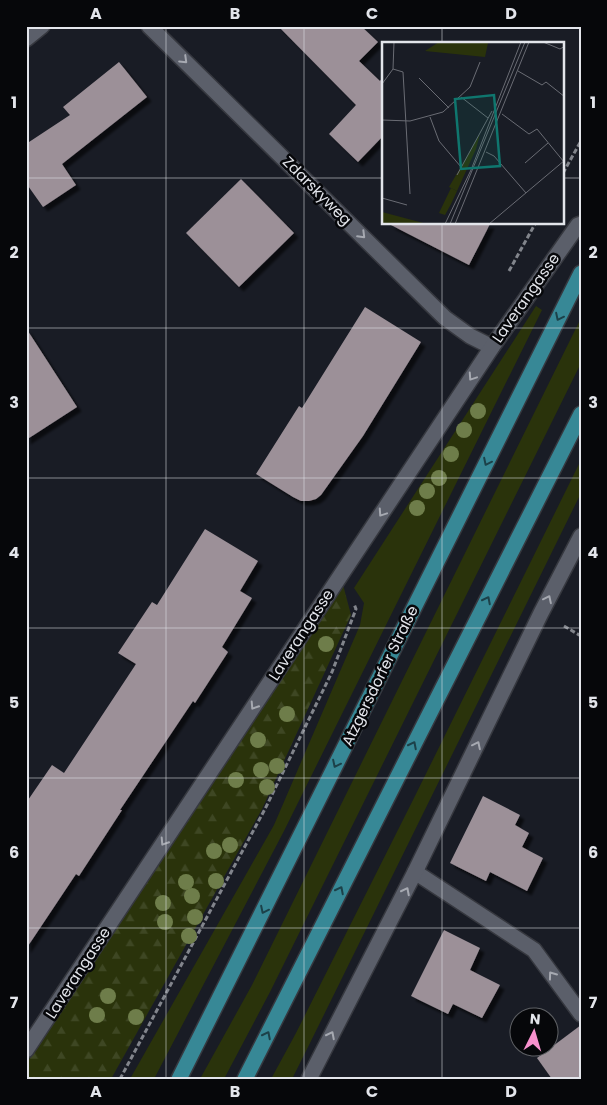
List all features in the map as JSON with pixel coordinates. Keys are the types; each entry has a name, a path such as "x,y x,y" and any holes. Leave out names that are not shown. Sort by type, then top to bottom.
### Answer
{"main road":[{"name":"Atzgersdorfer Straße","path":"179,1079 581,273"},
{"path":"245,1079 581,414"}],"street":[{"path":"26,39 42,26"},
{"name":"Zdarskyweg","path":"149,26 445,318 470,336 492,347"},
{"name":"Laverangasse","path":"26,1050 492,347 578,225 581,224"},
{"path":"309,1079 416,872 544,606 581,536"},
{"path":"416,872 534,950 581,1014"}],"path":[{"path":"564,171 581,141"},
{"path":"120,1079 265,809 332,672 356,609"}],"green space":[{"path":"536,306 542,310 284,831 154,1079 130,1079 274,825 360,625 364,603 354,588"},
{"path":"581,318 581,363 270,992 224,1079 200,1079 252,985"},
{"path":"581,460 581,493 292,1079 271,1079 413,800"},
{"path":"342,581 351,615 262,809 111,1079 26,1079 26,1064"}],"building":[{"path":"278,26 361,26 378,42 359,61 380,81 382,78 382,137 358,162 329,134 356,105"},
{"path":"119,62 147,97 62,164 76,185 43,207 26,183 26,144 70,115 63,107"},
{"path":"241,179 294,233 239,287 186,233"},
{"path":"391,225 489,225 469,265"},
{"path":"365,307 421,342 363,436 321,495 316,499 301,501 256,474 299,406 302,408"},
{"path":"26,328 77,407 26,440"},
{"path":"205,529 258,561 240,591 252,598 222,647 228,652 195,703 193,701 120,810 122,810 79,876 76,874 26,949 26,803 52,765 64,773 136,664 118,653 152,602 157,605"},
{"path":"483,796 520,815 515,825 529,833 522,847 543,858 527,891 490,872 486,881 450,863"},
{"path":"444,930 480,948 470,970 500,985 482,1018 453,1004 448,1014 411,996"},
{"path":"581,1025 581,1079 552,1079 537,1058 560,1058 560,1041"}]}
